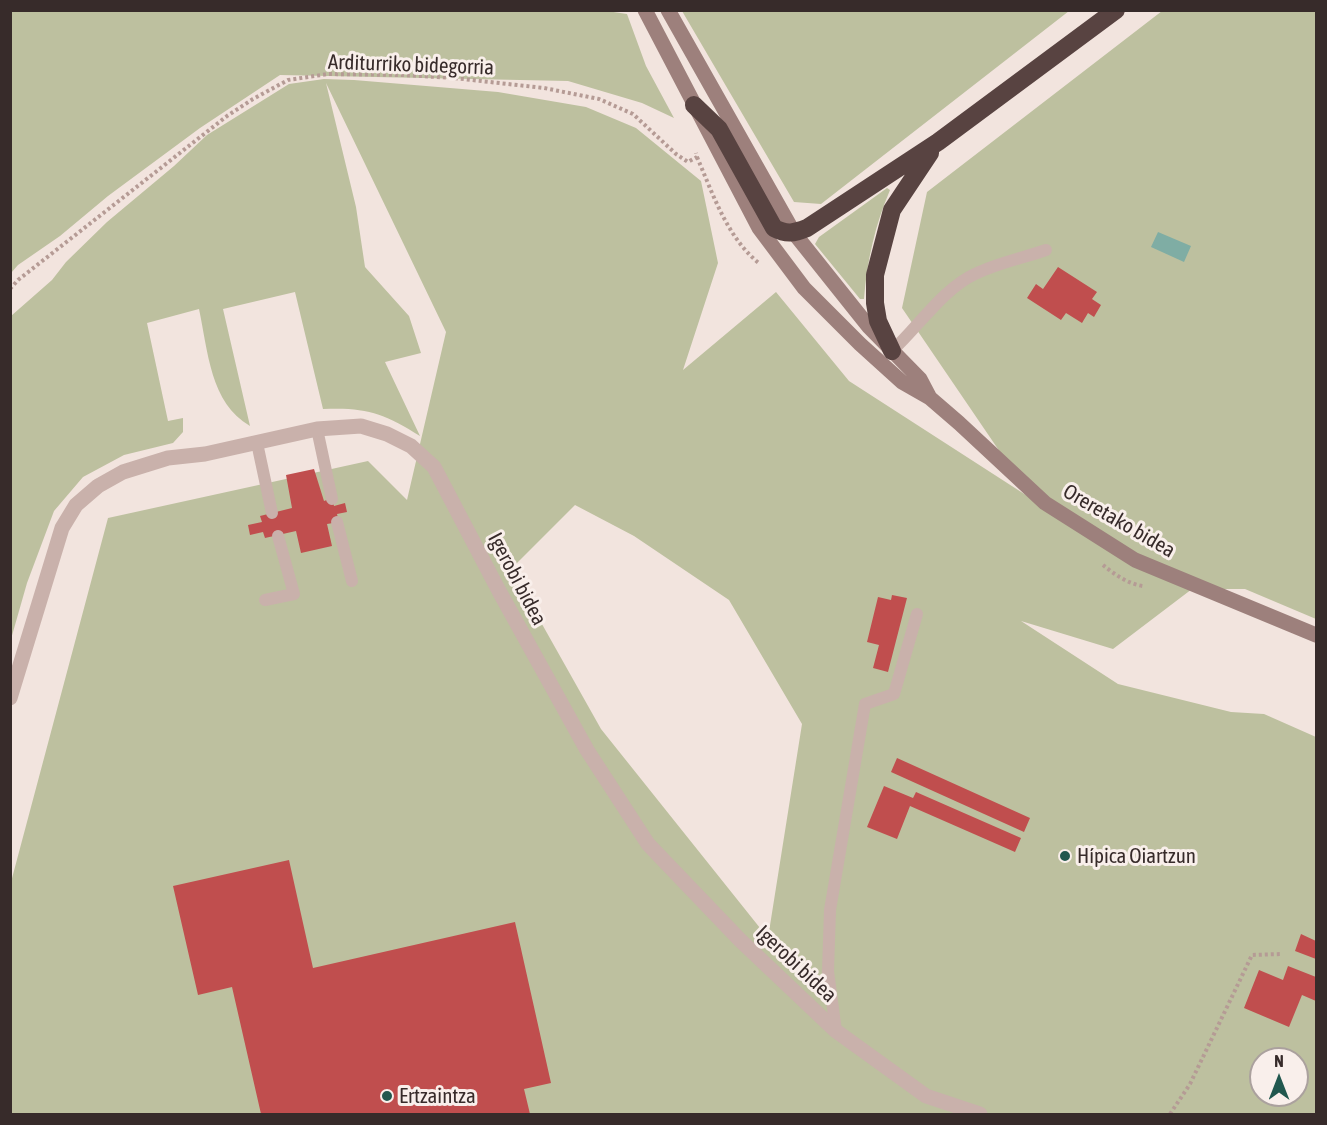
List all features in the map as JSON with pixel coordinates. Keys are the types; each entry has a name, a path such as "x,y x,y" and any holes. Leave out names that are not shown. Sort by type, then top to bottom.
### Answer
{"highway":[{"path":"694,105 719,129 774,228 784,234 794,233 807,228 938,142 1116,10"},
{"path":"892,351 878,321 875,303 876,274 892,210 938,142"}],"main road":[{"path":"645,10 759,228 804,288 902,382 930,398"},
{"path":"668,10 794,233 869,327 920,380 930,398"},
{"name":"Oreretako bidea","path":"930,398 1045,503 1135,560 1317,635"}],"street":[{"name":"Igerobi bidea","path":"10,698 62,528 76,505 98,486 123,472 168,458 205,454 317,429 361,426 387,434 411,446 434,467 586,750 648,844 740,940 836,1031 927,1096 980,1114"}],"lane":[{"path":"892,351 911,334 941,298 974,274 1046,250"},
{"path":"317,429 332,499"},
{"path":"257,443 272,513"},
{"path":"337,522 352,581"},
{"path":"264,600 294,594 278,536"},
{"path":"836,1031 828,971 830,910 865,705 894,694 917,614"}],"path":[{"name":"Arditurriko bidegorria","path":"10,289 18,280 227,116 253,99 288,81 328,74 403,75 544,88 599,99 633,114 676,154 688,162 697,157 693,146"},
{"path":"1170,1114 1190,1084 1252,955 1281,954"}],"green space":[{"path":"10,11 607,11 627,14 646,66 674,118 642,103 568,81 280,75 200,128 108,196 60,236 18,265 11,273"},
{"path":"682,11 1069,11 821,204 794,202"},
{"path":"1162,11 1316,11 1316,619 1245,589 1192,589 1113,649 1021,621 1118,684 1231,712 1264,714 1316,737 1316,1114 11,1114 11,882 108,518 368,461 407,500 446,332 326,83 356,207 365,267 409,316 421,353 385,362 420,436 374,413 351,409 323,409 295,292 223,309 250,426 226,404 219,390 213,375 199,309 147,323 168,421 183,418 183,432 173,443 124,455 83,477 54,511 27,583 11,639 11,316 52,280 66,262 107,222 207,135 289,84 324,79 354,80 498,92 586,107 636,128 701,181 718,263 683,370 776,292 849,381 1032,499 902,308 927,192","holes":["575,505 634,536 729,600 802,724 768,938 601,729 511,569"]},
{"path":"887,188 890,190 873,243 864,299 860,299 815,244 819,237"}],"water":[{"path":"1158,232 1191,246 1184,262 1151,247"}],"building":[{"path":"1058,267 1097,292 1092,299 1101,305 1094,317 1088,313 1082,323 1066,313 1061,320 1027,298 1036,284 1043,289"},
{"path":"314,469 324,501 332,498 334,506 345,503 347,512 337,514 339,522 327,524 332,546 301,553 296,531 265,538 263,532 250,535 248,525 262,522 260,516 292,508 286,475"},
{"path":"892,595 907,598 888,672 873,668 879,645 867,642 878,597 891,600"},
{"path":"897,758 1030,818 1024,832 891,772"},
{"path":"884,786 913,798 916,792 1021,838 1015,852 910,806 897,839 867,827"},
{"path":"289,860 313,968 515,922 551,1083 524,1089 530,1114 261,1114 232,987 198,995 173,886"},
{"path":"1301,934 1316,941 1316,959 1295,951"},
{"path":"1288,966 1316,977 1316,1001 1302,995 1289,1027 1244,1008 1259,970 1283,980"}],"place":[{"name":"Hípica Oiartzun","path":"1065,856"},
{"name":"Ertzaintza","path":"387,1096"}]}
